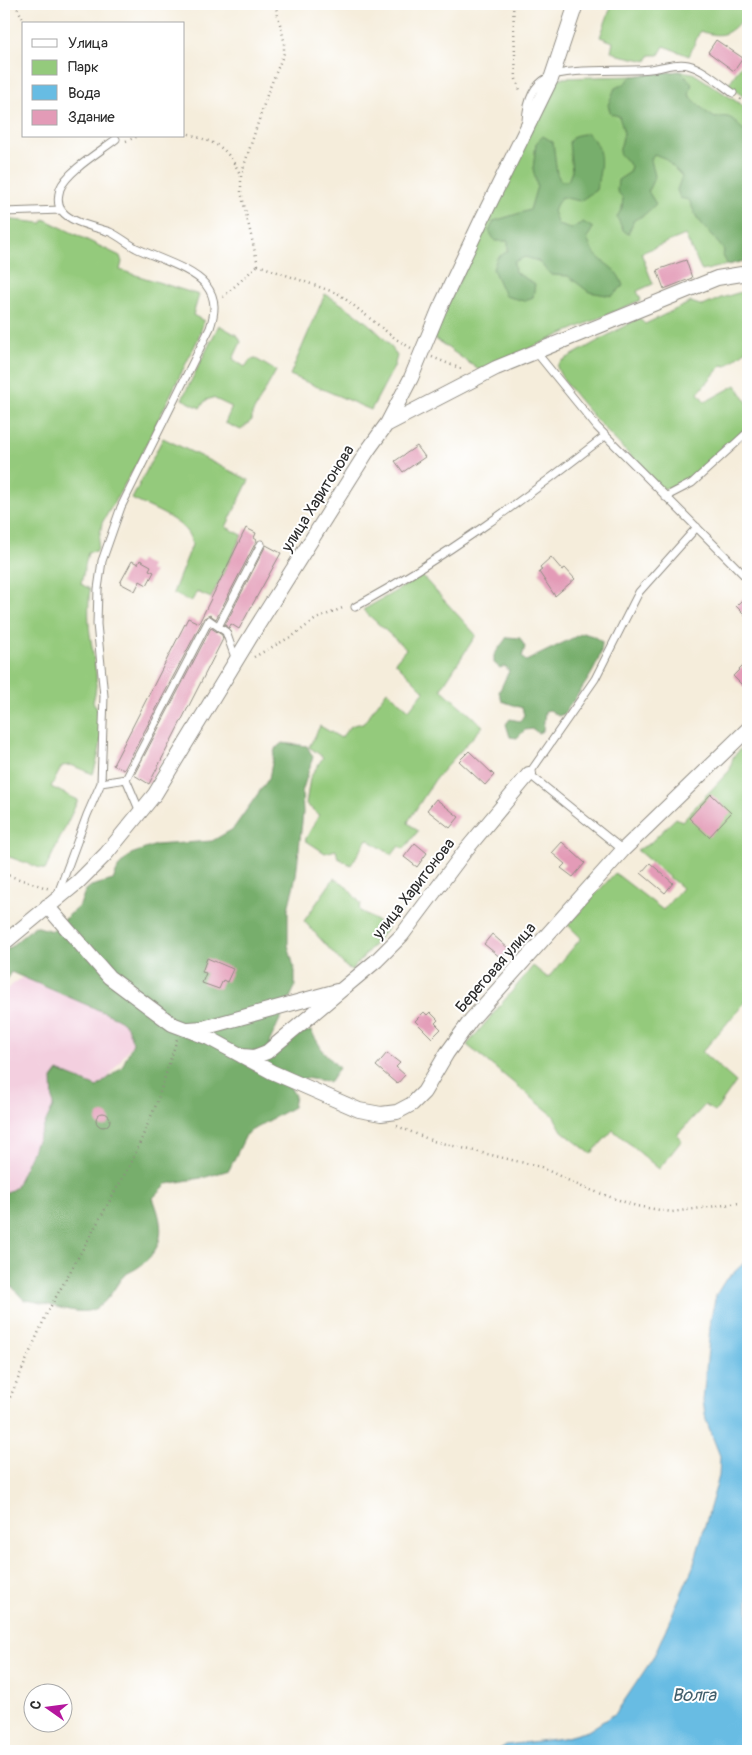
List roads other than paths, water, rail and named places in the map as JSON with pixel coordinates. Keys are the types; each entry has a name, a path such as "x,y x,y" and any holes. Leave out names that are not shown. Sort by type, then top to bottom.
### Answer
{"street":[{"path":"386,425 421,353 447,292 552,75 576,4"},
{"name":"улица Харитонова","path":"4,944 54,898 78,882 106,854 164,782 236,661 362,458 386,425 477,378 536,352 717,278 748,272"},
{"name":"Береговая улица","path":"54,898 109,977 164,1018 209,1038 272,1072 359,1110 380,1114 404,1109 424,1092 447,1053 483,1006 623,850 748,729"},
{"name":"улица Харитонова","path":"239,1055 254,1057 268,1052 376,961 402,935 465,851 529,774"},
{"path":"184,1028 202,1028 343,989"}],"lane":[{"path":"525,131 527,108 533,91 552,75 650,69 682,64 697,68 733,93"},
{"path":"54,898 101,783 104,696 97,624 98,589 102,561 121,506 210,328 215,311 213,296 206,285 193,275 136,248 112,233 70,218 61,210 58,201 60,189 67,178 116,139"},
{"path":"4,212 61,210"},
{"path":"536,352 605,436 748,579"},
{"path":"665,497 692,483 748,432"},
{"path":"355,607 431,563 512,507 605,436"},
{"path":"623,850 529,774 595,679 639,592 697,527"},
{"path":"218,625 261,544"},
{"path":"126,779 209,620 218,625 229,636 236,661"},
{"path":"101,783 126,779"},
{"path":"126,779 140,812"}],"water":[{"name":"Волга","path":"748,1259 748,1751 497,1751 506,1745 563,1738 588,1731 616,1713 653,1658 693,1567 719,1476 720,1456 706,1420 703,1401 711,1317 716,1295 724,1282"}]}
